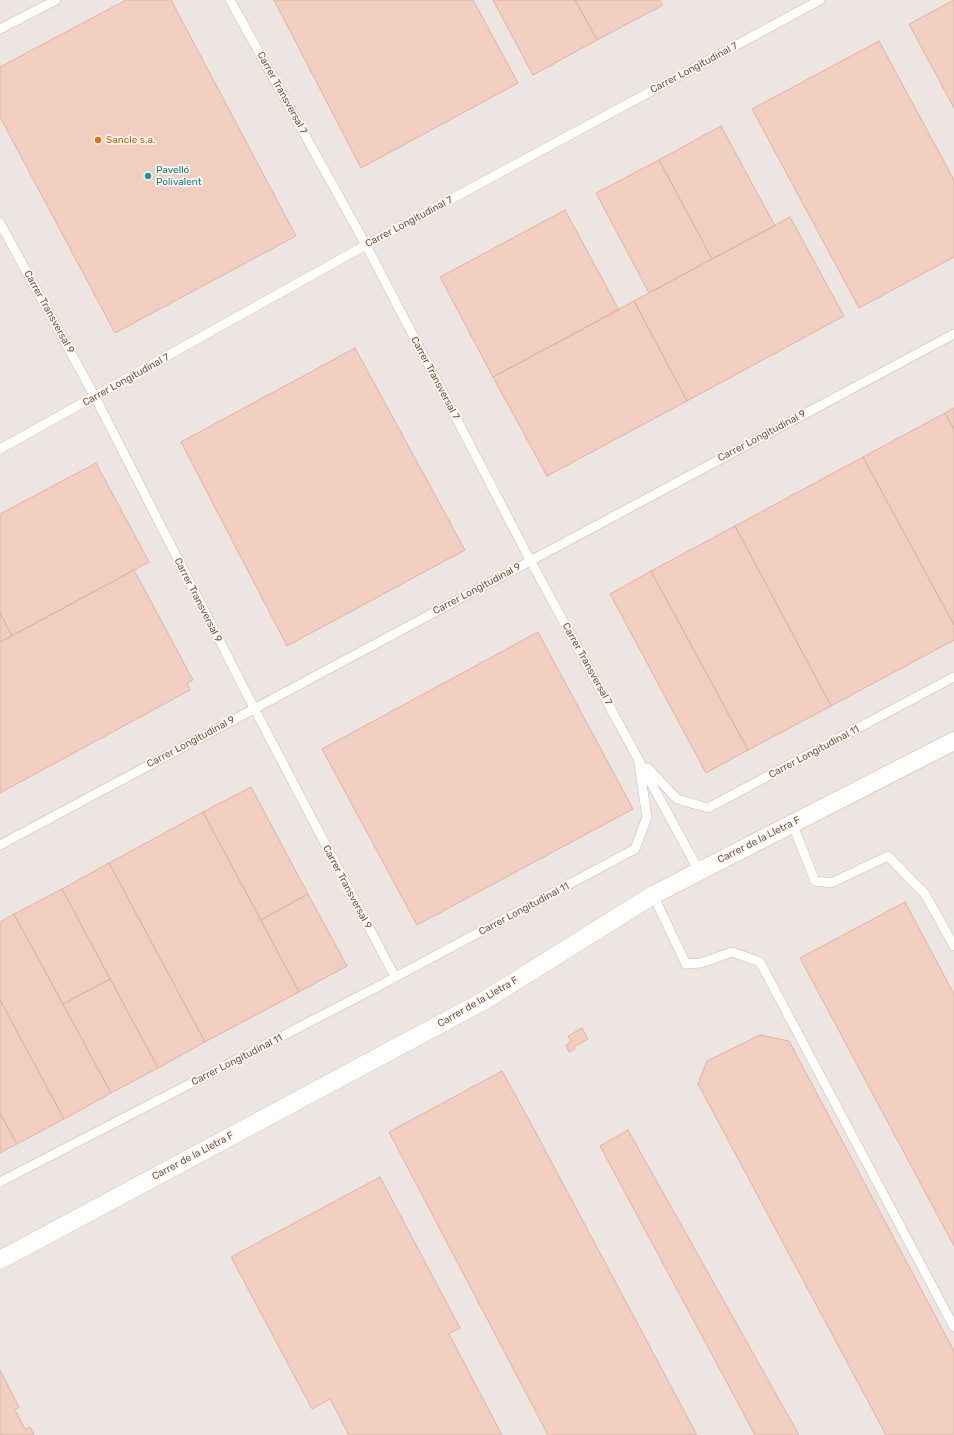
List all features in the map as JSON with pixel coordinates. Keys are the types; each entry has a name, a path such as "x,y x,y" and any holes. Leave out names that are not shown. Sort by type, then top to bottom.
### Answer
{"street":[{"name":"Carrer de la Lletra F","path":"0,1260 485,1000 653,895 699,870 954,741"}],"lane":[{"path":"0,29 56,0"},
{"name":"Carrer Transversal 7","path":"230,0 366,245 530,560 638,757"},
{"name":"Carrer Longitudinal 7","path":"0,449 366,245 820,0"},
{"name":"Carrer Transversal 9","path":"0,223 95,397 254,708 395,977"},
{"name":"Carrer Longitudinal 9","path":"0,845 954,334"},
{"name":"Carrer Longitudinal 11","path":"638,757 677,799 708,808 954,677"},
{"path":"638,757 699,870"},
{"name":"Carrer Longitudinal 11","path":"0,1182 395,977 635,849 647,817 638,757"},
{"path":"792,823 815,881 831,883 888,856 925,894 954,946"},
{"path":"653,895 686,964 700,963 732,952 760,962 954,1327"}],"shaded area":[{"path":"0,0 954,0 954,1435 0,1435"}],"building":[{"name":"Pavelló Polivalent","path":"126,0 171,0 296,236 115,333 0,117 0,67"},
{"path":"274,0 473,0 518,83 361,168"},
{"path":"493,0 575,0 597,40 533,75"},
{"path":"575,0 660,0 663,5 597,40"},
{"path":"954,0 954,108 909,24"},
{"path":"879,41 954,180 954,257 859,308 752,109"},
{"path":"721,126 775,226 712,259 659,160"},
{"path":"659,160 712,259 649,293 596,193"},
{"path":"565,210 619,310 493,377 440,277"},
{"path":"790,217 844,316 687,401 634,301"},
{"path":"634,301 687,401 547,476 493,377"},
{"path":"355,348 465,550 287,646 181,442"},
{"path":"954,408 954,429 945,413"},
{"path":"945,413 954,429 954,625 863,457"},
{"path":"863,457 954,625 954,640 831,706 735,526"},
{"path":"96,463 149,562 12,636 0,613 0,514"},
{"path":"735,526 831,706 748,750 651,571"},
{"path":"134,570 193,680 187,683 190,690 0,793 0,642"},
{"path":"651,571 748,750 706,773 610,594"},
{"path":"0,613 12,636 0,642"},
{"path":"538,632 633,809 417,925 322,749"},
{"path":"251,787 308,894 261,920 203,812"},
{"path":"203,812 299,992 205,1042 109,863"},
{"path":"109,863 205,1042 158,1068 62,889"},
{"path":"62,889 110,979 63,1004 14,914"},
{"path":"308,894 347,966 299,992 261,920"},
{"path":"905,902 954,994 954,1246 800,958"},
{"path":"14,914 111,1093 64,1119 0,1000 0,922"},
{"path":"110,979 158,1068 111,1093 63,1004"},
{"path":"0,1000 64,1119 17,1144 0,1113"},
{"path":"582,1028 588,1039 574,1047 575,1049 569,1052 566,1045 571,1041 568,1036"},
{"path":"760,1035 789,1041 954,1351 954,1435 886,1435 698,1084 707,1061"},
{"path":"502,1071 697,1435 548,1435 389,1132"},
{"path":"0,1113 17,1144 0,1153"},
{"path":"628,1130 799,1435 755,1435 600,1146"},
{"path":"380,1177 460,1328 449,1334 502,1435 349,1435 330,1399 312,1409 231,1257"},
{"path":"0,1370 19,1407 15,1410 25,1429 30,1427 34,1435 0,1435"}],"place":[{"name":"Sancle s.a.","path":"98,140"},
{"name":"Pavelló Polivalent","path":"148,176"}]}
